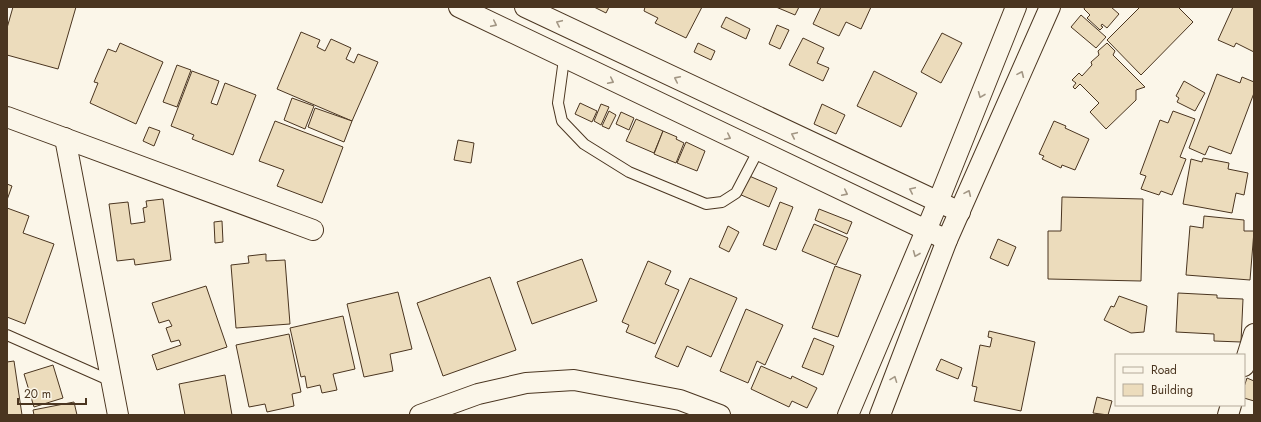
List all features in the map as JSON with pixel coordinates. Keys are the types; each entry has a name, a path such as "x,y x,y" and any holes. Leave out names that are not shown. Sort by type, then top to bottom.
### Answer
{"street":[{"path":"459,7 564,59 925,231 947,240"},
{"path":"524,7 960,212"},
{"path":"848,415 938,202 1016,7"},
{"path":"880,415 947,240 1050,7"},
{"path":"7,117 313,230"},
{"path":"65,138 118,415"},
{"path":"1245,363 1254,334"},
{"path":"420,415 478,394 526,383 574,380 677,407 720,415"}],"lane":[{"path":"564,59 558,103 562,121 584,144 629,172 706,204 722,202 736,193 758,151"},
{"path":"7,335 112,381"}],"building":[{"path":"13,7 76,7 58,69 7,55 7,28"},
{"path":"594,7 609,7 606,13"},
{"path":"645,7 702,7 686,38 655,23 658,18 644,11"},
{"path":"776,7 799,7 795,15"},
{"path":"821,7 871,7 861,29 846,22 839,36 813,24"},
{"path":"1085,7 1111,7 1119,14 1107,28 1102,24 1101,26 1103,27 1100,30 1087,18 1090,15 1084,9"},
{"path":"1140,7 1178,7 1193,22 1141,75 1107,40"},
{"path":"1233,7 1254,7 1254,52 1236,43 1234,47 1218,40"},
{"path":"1081,15 1106,37 1096,48 1071,27"},
{"path":"726,17 750,29 746,39 721,27"},
{"path":"777,25 789,30 780,49 769,44"},
{"path":"301,32 320,40 317,47 325,51 331,39 351,48 346,59 354,63 358,54 378,62 352,121 277,89"},
{"path":"942,33 962,43 941,83 921,72"},
{"path":"803,38 824,48 817,63 829,68 823,81 789,65"},
{"path":"120,43 163,62 136,124 90,103 98,83 94,82 108,49 116,52"},
{"path":"698,43 715,51 711,60 694,52"},
{"path":"1107,43 1115,51 1113,55 1145,87 1136,90 1136,100 1106,129 1090,112 1099,103 1080,84 1075,89 1073,87 1076,83 1072,80 1079,73 1082,76 1092,65 1091,62 1099,55 1098,51"},
{"path":"177,65 191,70 177,107 163,102"},
{"path":"192,71 219,81 211,103 217,105 225,83 256,95 233,155 192,139 194,135 171,126"},
{"path":"874,71 917,93 901,127 857,106"},
{"path":"1217,74 1240,83 1242,77 1254,82 1254,93 1231,154 1209,146 1205,155 1189,148"},
{"path":"1184,81 1205,93 1195,111 1177,102 1179,98 1176,96"},
{"path":"292,98 314,106 305,129 284,120"},
{"path":"580,103 597,111 592,122 575,114"},
{"path":"601,104 609,107 601,125 594,121"},
{"path":"822,104 845,115 836,134 814,124"},
{"path":"315,108 352,121 344,142 308,127"},
{"path":"609,111 616,115 609,129 602,126"},
{"path":"1173,111 1195,119 1180,157 1186,159 1172,195 1161,191 1159,195 1141,189 1146,176 1140,174 1160,120 1168,123"},
{"path":"621,112 634,118 629,130 616,124"},
{"path":"636,119 663,131 654,153 626,141"},
{"path":"275,121 343,147 322,203 277,186 284,170 259,161"},
{"path":"1054,121 1089,139 1075,170 1062,165 1061,168 1042,159 1044,156 1039,154"},
{"path":"149,127 160,131 154,146 143,141"},
{"path":"663,131 677,137 676,139 684,143 676,163 654,154"},
{"path":"458,140 474,143 471,163 454,160"},
{"path":"686,142 705,151 697,171 677,163"},
{"path":"1203,158 1229,163 1228,169 1248,173 1244,195 1236,193 1232,213 1183,204 1191,159 1202,162"},
{"path":"747,175 777,188 769,207 739,194"},
{"path":"7,184 12,186 7,200"},
{"path":"1062,197 1143,199 1141,281 1048,279 1048,231 1061,231"},
{"path":"163,199 171,260 135,265 134,259 117,261 109,204 128,202 131,224 145,222 143,208 147,207 146,201"},
{"path":"780,202 793,207 776,250 763,245"},
{"path":"7,208 29,216 23,233 54,244 25,324 7,317"},
{"path":"819,209 852,222 847,234 815,220"},
{"path":"1204,216 1244,220 1244,231 1254,231 1250,280 1186,275 1190,226 1203,228"},
{"path":"222,221 223,242 215,243 214,222"},
{"path":"814,224 848,238 836,265 802,251"},
{"path":"728,226 739,232 729,252 719,247"},
{"path":"998,239 1016,247 1008,266 990,258"},
{"path":"266,254 266,261 285,260 290,324 236,328 231,265 249,263 248,256"},
{"path":"582,259 597,301 532,324 517,282"},
{"path":"648,261 671,271 665,284 679,290 655,344 626,332 629,325 622,322"},
{"path":"835,266 861,275 838,337 812,328"},
{"path":"490,277 516,350 443,376 417,303"},
{"path":"690,278 737,298 711,357 687,346 678,367 655,357"},
{"path":"206,286 227,347 157,370 152,355 181,345 179,340 171,342 166,328 172,326 169,320 159,323 152,303"},
{"path":"398,292 412,349 390,354 393,371 364,377 347,304"},
{"path":"1178,293 1217,295 1217,298 1243,299 1241,342 1214,341 1214,334 1176,332"},
{"path":"1119,296 1147,306 1144,332 1131,333 1104,320 1111,306 1114,307"},
{"path":"746,309 783,325 765,365 757,361 748,383 720,371"},
{"path":"343,316 355,369 333,374 337,390 322,393 320,385 307,388 305,376 301,377 290,328"},
{"path":"989,331 1035,342 1021,411 974,401 977,387 972,386 980,345 990,347 992,338 988,337"},
{"path":"289,334 301,392 292,394 294,406 267,412 265,404 249,407 236,345"},
{"path":"814,338 834,346 823,375 802,367"},
{"path":"941,359 962,368 958,379 936,370"},
{"path":"14,361 22,415 7,415 7,362"},
{"path":"53,365 63,398 34,407 24,374"},
{"path":"761,366 791,379 792,376 817,388 807,408 792,401 789,407 751,389"},
{"path":"225,375 232,415 185,415 179,384"},
{"path":"1247,378 1254,381 1254,401 1245,398 1245,384"},
{"path":"1097,397 1112,401 1108,415 1093,413"},
{"path":"74,402 77,415 34,415 33,410"}]}
